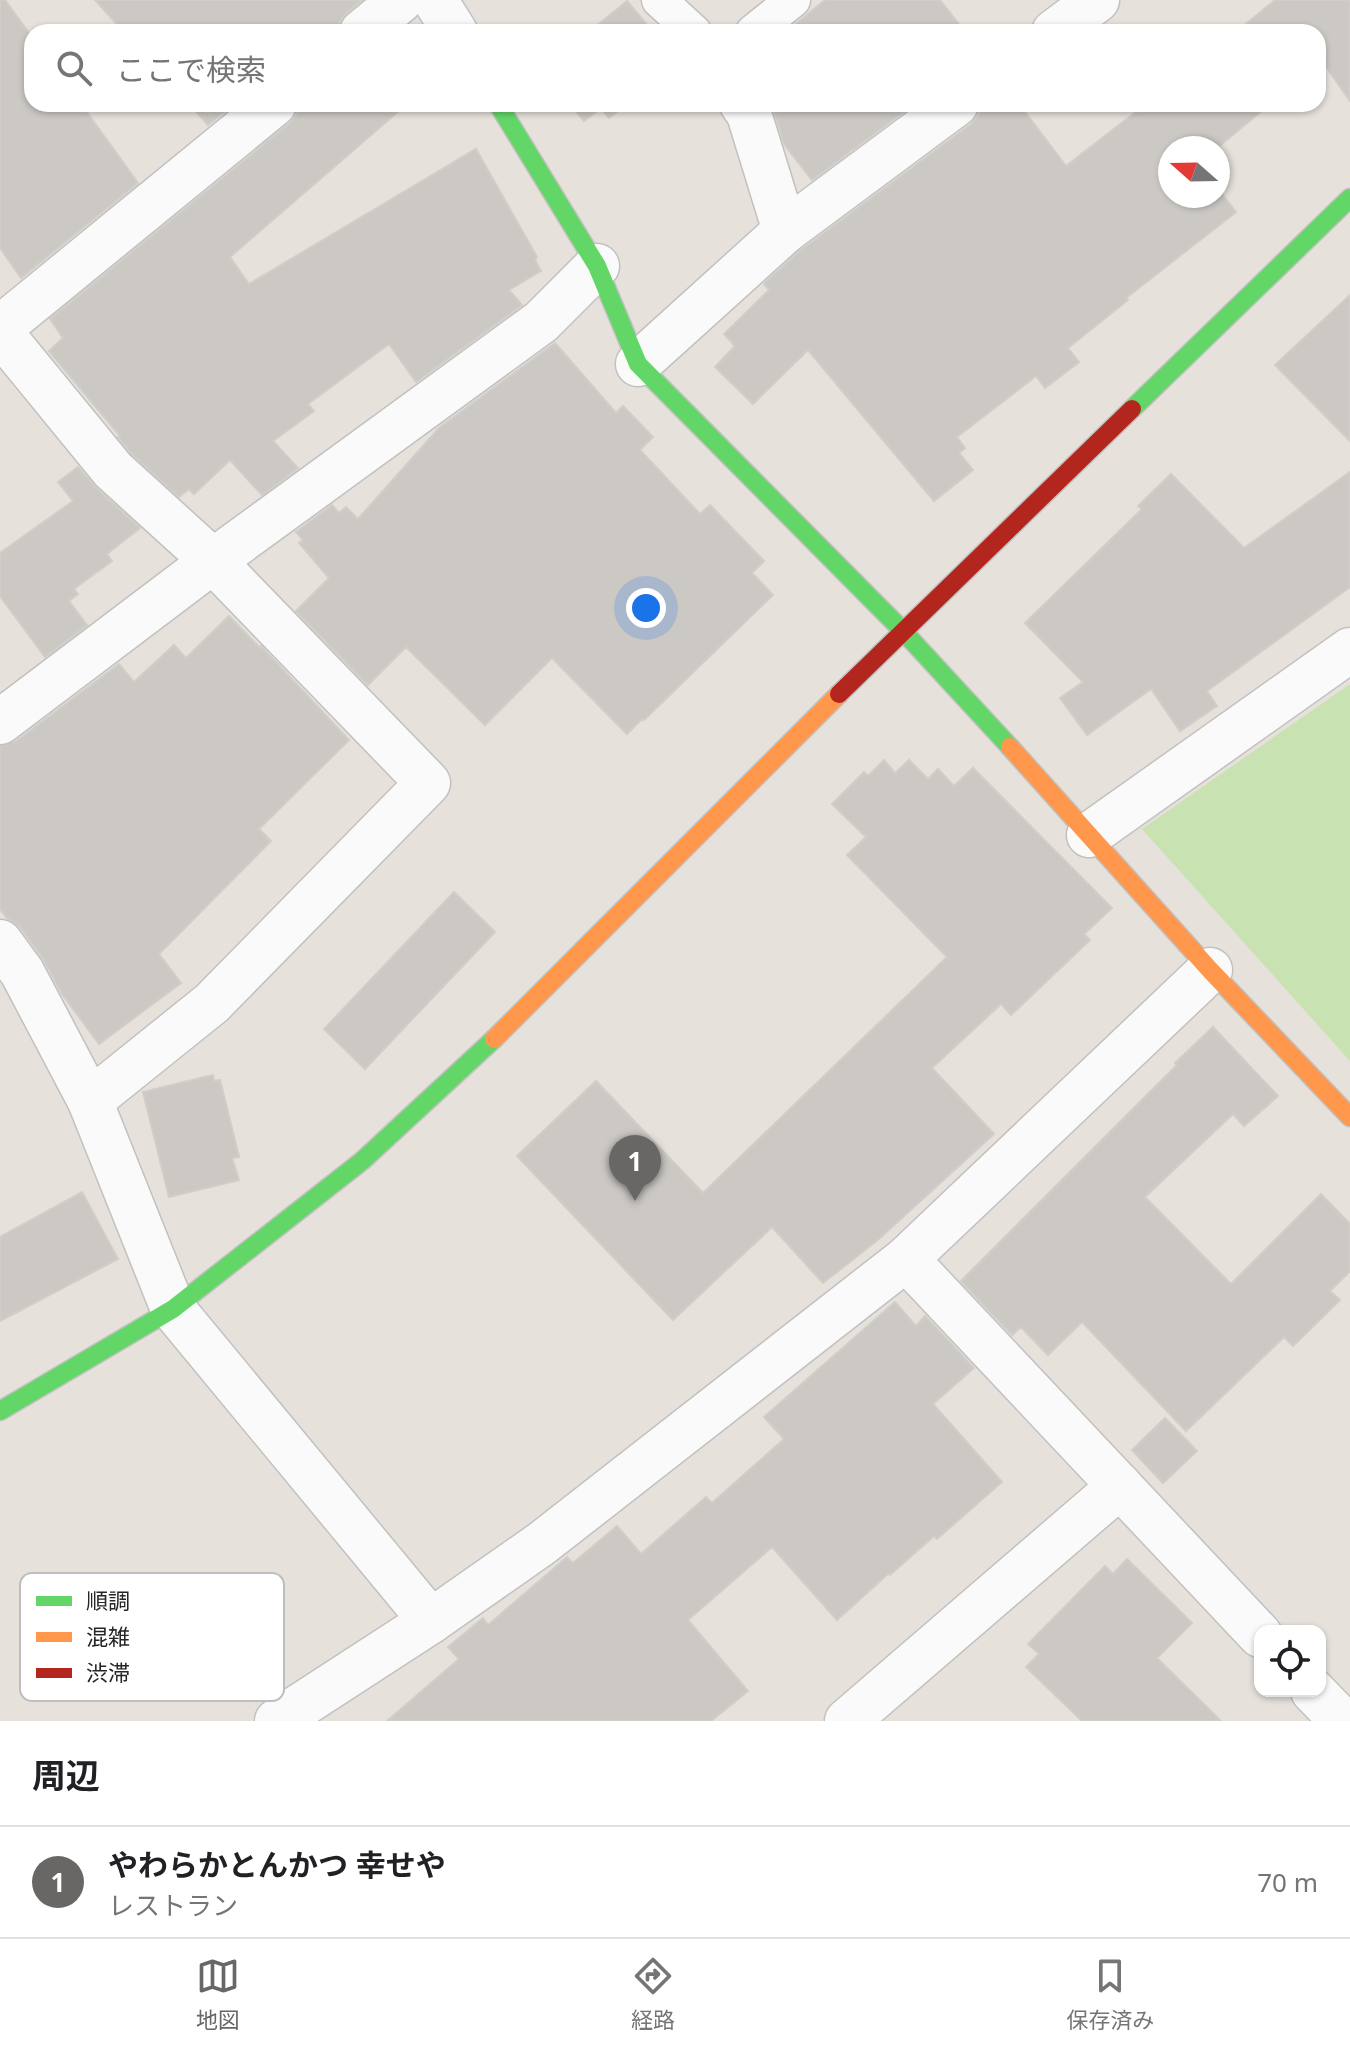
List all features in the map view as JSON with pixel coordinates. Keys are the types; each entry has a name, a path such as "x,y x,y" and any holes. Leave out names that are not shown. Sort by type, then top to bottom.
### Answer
{"street":[{"path":"372,24 401,0"},
{"path":"435,0 450,24"},
{"path":"1065,24 1097,0"},
{"path":"90,1101 212,1003 428,783 213,561 113,470 0,330 264,112"},
{"path":"503,112 597,266 638,364 903,631 1210,970 1350,1117"},
{"path":"748,112 785,231"},
{"path":"638,364 785,231 945,112"},
{"path":"0,1411 173,1309 362,1161 499,1034 903,631 1350,198"},
{"path":"0,722 213,561 541,322 597,266"},
{"path":"1089,835 1350,650"},
{"path":"0,942 22,972 90,1101 173,1309 431,1621"},
{"path":"277,1721 431,1621 541,1544 906,1259 1210,970"},
{"path":"906,1259 1254,1629"},
{"path":"847,1721 1120,1486"}],"lane":[{"path":"659,0 685,24"},
{"path":"763,24 793,0"}],"green space":[{"path":"1350,684 1350,1061 1142,829"}],"building":[{"path":"0,0 5,0 24,26 24,112 87,112 138,183 21,278 0,248"},
{"path":"95,0 362,0 346,13 339,24 117,24"},
{"path":"825,0 940,0 959,24 796,24"},
{"path":"1275,0 1350,0 1350,101 1326,67 1326,24 1246,24"},
{"path":"627,1 646,24 599,24"},
{"path":"196,112 224,112 208,125"},
{"path":"398,112 230,257 249,284 476,149 537,257 535,260 541,271 509,290 522,305 416,382 389,344 308,404 314,411 273,441 298,468 262,495 230,460 194,494 189,489 179,497 131,453 49,351 63,338 50,319 290,123 297,114"},
{"path":"577,112 596,112 584,121"},
{"path":"774,112 903,112 812,180 784,144"},
{"path":"980,112 1025,112 1066,166 1136,112 1260,112 1230,137 1158,136 1158,208 1230,208 1230,204 1236,212 1068,348 1079,362 1045,388 1036,376 957,437 965,448 959,453 973,470 934,501 808,350 753,404 715,367 735,346 724,334 769,290 764,284 768,280 801,250 971,124"},
{"path":"1350,295 1350,441 1275,365"},
{"path":"555,343 616,413 623,406 653,437 640,450 700,514 710,505 764,561 752,573 773,595 627,734 552,658 485,725 406,647 368,685 296,611 329,578 299,543 303,540 296,532 332,505 339,513 346,507 358,519 439,428"},
{"path":"78,467 140,528 107,554 112,561 74,589 78,594 69,601 87,625 45,657 0,596 0,553 73,501 58,482"},
{"path":"1350,472 1350,587 1207,691 1217,706 1180,731 1151,689 1087,735 1060,698 1083,682 1025,623 1142,509 1138,506 1171,474 1244,548"},
{"path":"229,616 349,740 259,829 271,841 159,954 181,983 99,1044 62,994 42,957 20,927 0,909 0,746 15,742 119,664 134,682 174,645 186,658"},
{"path":"884,760 895,773 909,760 928,779 938,769 954,786 973,768 1112,908 1084,934 1090,940 1011,1015 1001,1004 932,1068 994,1134 879,1239 823,1283 772,1227 673,1320 517,1156 596,1081 703,1193 947,957 847,855 866,837 832,804 864,772 868,776"},
{"path":"454,892 495,932 365,1069 324,1029"},
{"path":"1213,1027 1278,1096 1244,1126 1233,1114 1145,1197 1231,1284 1321,1194 1350,1224 1350,1271 1330,1291 1340,1300 1293,1346 1284,1337 1186,1431 1082,1322 1048,1355 1021,1327 1012,1335 961,1281"},
{"path":"213,1075 214,1081 220,1080 239,1157 232,1158 239,1180 169,1197 143,1092"},
{"path":"82,1192 118,1259 0,1321 0,1237"},
{"path":"895,1302 916,1326 925,1316 974,1368 933,1404 1002,1482 937,1539 934,1536 837,1620 772,1547 688,1620 748,1691 711,1721 387,1721 459,1659 448,1647 483,1618 488,1625 567,1557 573,1563 617,1526 641,1554 706,1497 712,1503 784,1439 764,1417"},
{"path":"1165,1418 1197,1451 1163,1483 1132,1450"},
{"path":"1127,1559 1192,1623 1157,1658 1221,1721 1082,1721 1026,1667 1039,1654 1028,1644 1105,1566 1113,1574"}],"traffic: fast":[{"path":"503,112 597,266 638,364 903,631 1010,747"},
{"path":"1132,409 1350,198"},
{"path":"0,1411 173,1309 362,1161 494,1039"}],"traffic: slow":[{"path":"494,1039 839,694"},
{"path":"1010,747 1210,970 1350,1117"}],"traffic: jam":[{"path":"839,694 1132,409"}],"place":[{"name":"やわらかとんかつ 幸せや","path":"635,1201"}]}
